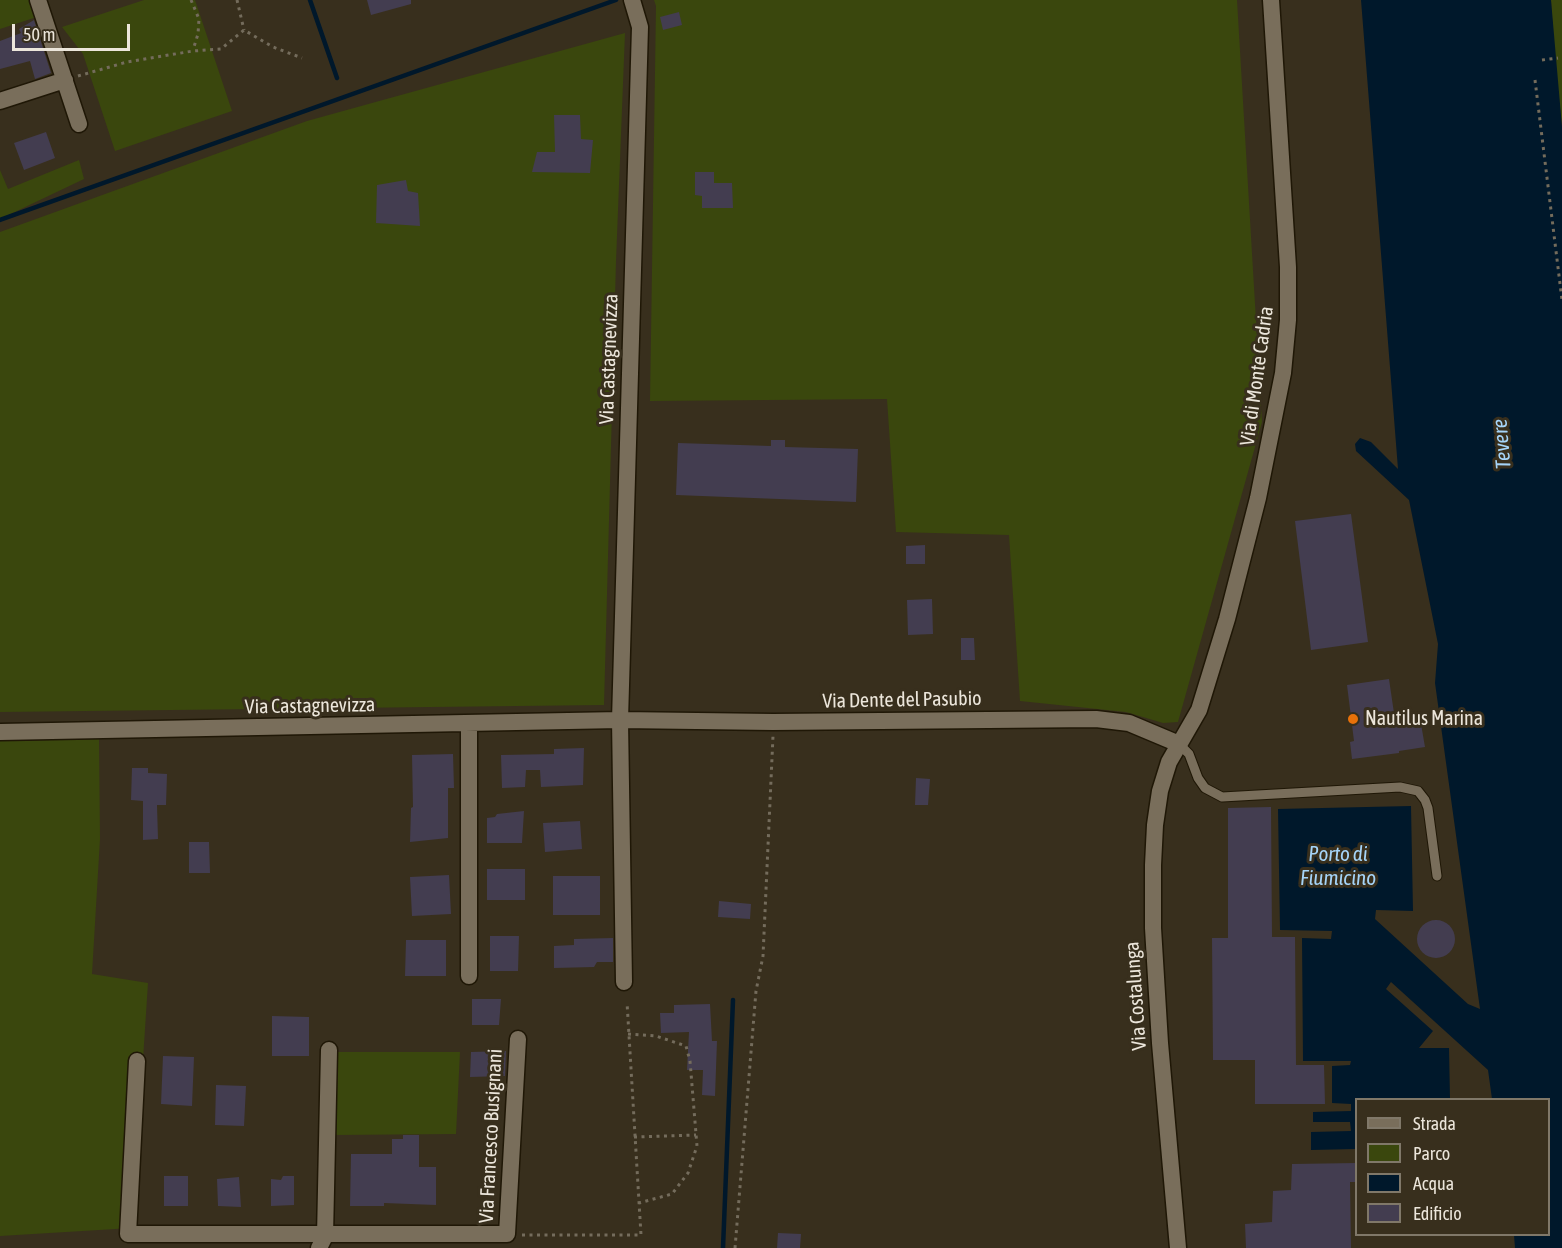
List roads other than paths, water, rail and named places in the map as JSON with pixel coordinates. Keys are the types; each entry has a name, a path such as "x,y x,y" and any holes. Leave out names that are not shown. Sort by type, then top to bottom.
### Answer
{"street":[{"path":"38,0 79,124"},
{"name":"Via Castagnevizza","path":"624,982 620,720 640,27 632,0"},
{"name":"Via di Monte Cadria","path":"1179,744 1199,710 1227,619 1264,470 1285,356 1288,267 1271,0"},
{"path":"0,101 65,80"},
{"name":"Via Dente del Pasubio","path":"620,720 773,722 1096,719 1129,723 1179,744"},
{"name":"Via Castagnevizza","path":"0,732 620,720"},
{"path":"469,724 469,976"},
{"name":"Via Costalunga","path":"1178,1248 1160,1043 1152,882 1158,803 1169,762 1179,744"},
{"name":"Via Francesco Busignani","path":"137,1061 128,1234 204,1241 322,1242 507,1234 518,1039"},
{"path":"322,1242 329,1050"}],"lane":[{"path":"1179,744 1189,754 1205,789 1222,797 1400,787 1418,791 1428,808 1437,876"}],"water":[{"path":"1361,0 1551,0 1562,127 1562,1248 1515,1248 1514,1236 1550,1236 1550,1098 1492,1098 1488,1070 1391,982 1386,989 1433,1031 1419,1048 1449,1048 1450,1098 1355,1098 1355,1149 1311,1150 1311,1132 1351,1131 1350,1122 1313,1122 1313,1112 1351,1111 1351,1104 1332,1103 1332,1066 1350,1065 1351,1061 1303,1061 1302,938 1331,939 1332,931 1280,930 1278,809 1411,806 1413,911 1376,910 1375,919 1468,1004 1480,1009 1435,683 1438,644 1409,500 1356,451 1355,444 1360,438 1371,442 1398,469"}],"waterway":[{"path":"310,0 337,78"},
{"path":"0,220 616,0"},
{"path":"723,1248 733,1000"}],"place":[{"name":"Nautilus Marina","path":"1353,719"}],"water label":[{"name":"Tevere","path":"1502,444"},
{"name":"Porto di Fiumicino","path":"1338,866"}]}
